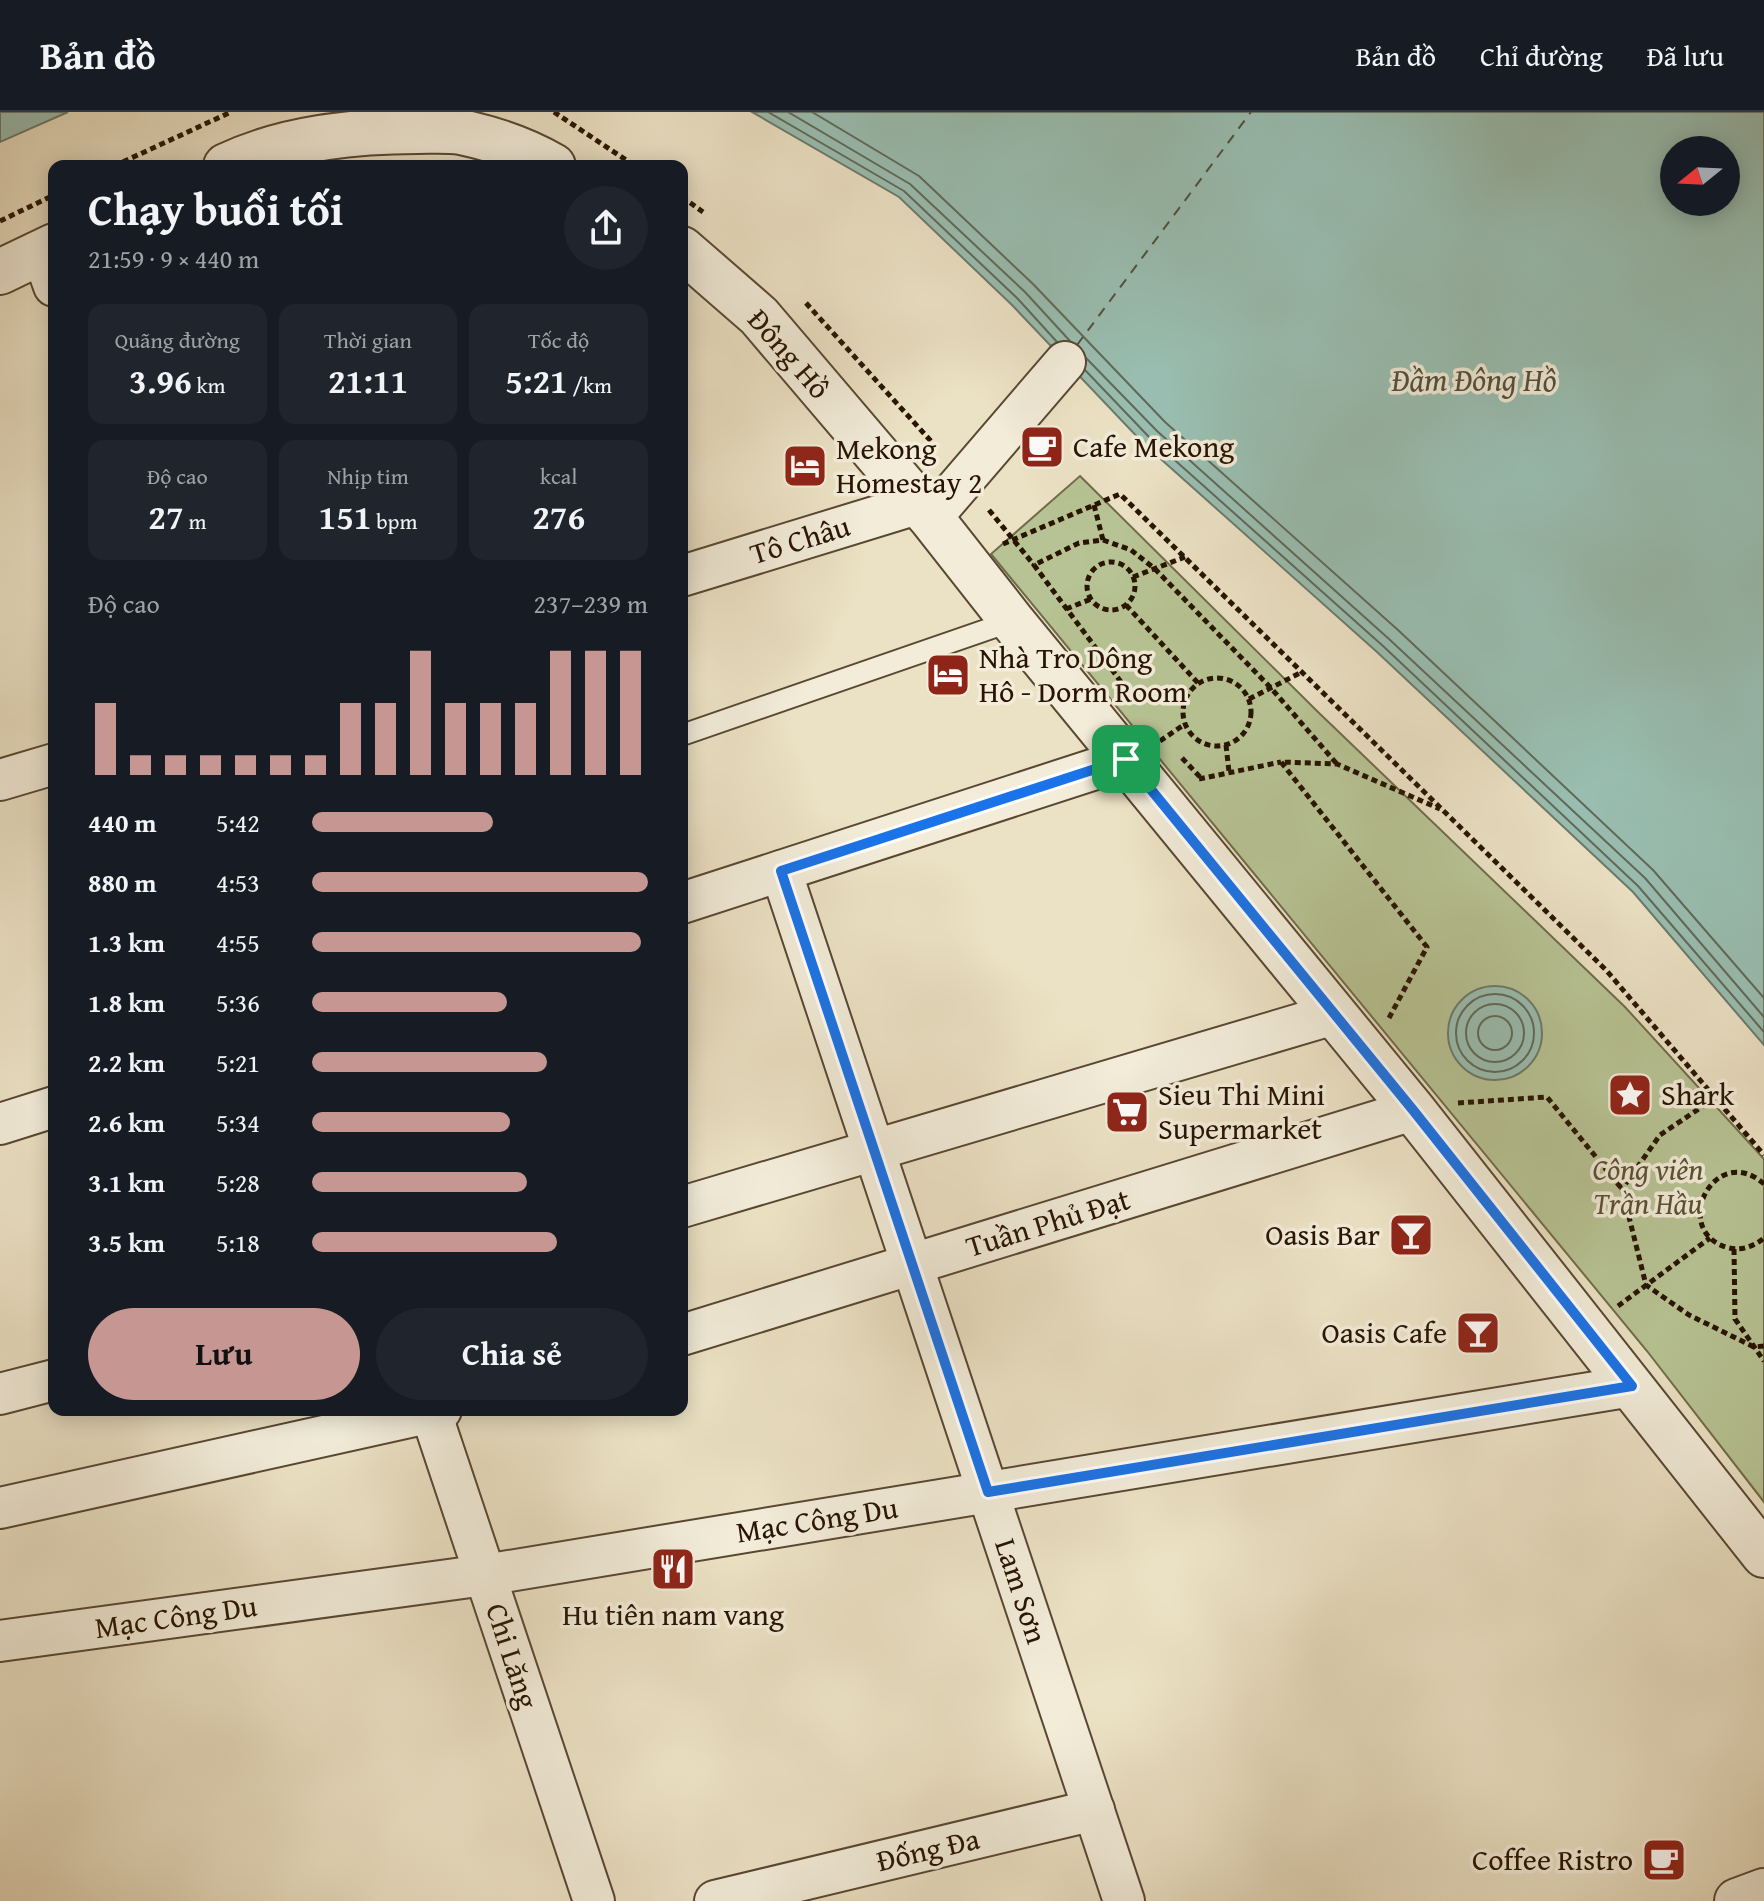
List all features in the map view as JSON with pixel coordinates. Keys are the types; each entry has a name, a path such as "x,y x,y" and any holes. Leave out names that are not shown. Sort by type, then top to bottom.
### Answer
{"street":[{"path":"238,160 313,138 413,131 458,132 524,149 543,160"},
{"name":"Đông Hồ","path":"688,254 759,316 924,511 1334,1014 1429,1107 1632,1386 1764,1555"},
{"path":"0,272 48,261"},
{"path":"924,511 1065,362"},
{"name":"Tô Châu","path":"688,574 924,511"},
{"path":"688,901 1126,759"},
{"path":"0,780 48,766"},
{"name":"Lam Sơn","path":"781,871 1124,1901"},
{"path":"688,1205 1334,1014"},
{"name":"Tuần Phủ Đạt","path":"688,1333 1429,1107"},
{"path":"0,1124 48,1109"},
{"path":"0,1394 48,1382"},
{"name":"Mạc Công Du","path":"0,1641 485,1575 1632,1386"},
{"path":"0,1508 412,1416"},
{"name":"Chi Lăng","path":"436,1416 594,1901"},
{"name":"Đống Đa","path":"715,1901 1094,1810"},
{"path":"1737,1901 1764,1891"}],"lane":[{"path":"688,733 1012,621"}],"path":[{"path":"127,160 231,112"},
{"path":"554,112 626,160"},
{"path":"0,221 48,198"},
{"path":"964,560 1120,494 1606,970 1764,1155"},
{"path":"1094,505 1103,540"},
{"path":"1135,702 1034,565 1079,543 1103,540 1131,550 1155,569 1271,688 1337,764"},
{"path":"1133,577 1185,557"},
{"path":"1118,563 1133,577 1135,589 1126,605 1113,610 1104,609 1091,599 1087,583 1099,565 1118,563"},
{"path":"1064,610 1091,599"},
{"path":"1126,605 1198,683"},
{"path":"1249,699 1302,672"},
{"path":"1222,678 1233,681 1243,689 1251,711 1237,740 1226,745 1212,745 1200,741 1185,724 1184,702 1189,691 1198,683 1222,678"},
{"path":"1154,727 1201,778"},
{"path":"1226,745 1229,772"},
{"path":"1186,781 1281,762 1337,764 1443,811"},
{"path":"1281,762 1427,947 1384,1027"},
{"path":"1429,1107 1547,1097 1622,1189 1646,1285 1689,1315 1754,1347 1764,1346"},
{"path":"1622,1189 1660,1135 1715,1098"},
{"path":"1764,1184 1750,1175 1738,1172 1725,1174 1709,1185 1699,1209 1703,1227 1710,1238 1721,1245 1734,1249 1751,1247 1764,1238"},
{"path":"1613,1310 1710,1238"},
{"path":"1734,1249 1735,1319 1764,1361"}],"green space":[{"name":"Công viên Trần Hầu","path":"1080,476 1317,711 1625,1007 1764,1159 1764,1502 1647,1351 991,554"}],"water":[{"path":"0,112 68,112 0,142"},
{"name":"Đầm Đông Hồ","path":"752,112 1764,112 1764,1045 1633,892 1377,652 1144,444 1012,305 899,197"},
{"path":"1486,986 1504,986 1529,999 1539,1015 1542,1033 1539,1051 1529,1067 1504,1080 1486,1080 1461,1067 1448,1042 1448,1024 1461,999"}],"ferry route":[{"path":"1077,345 1251,112"}],"place":[{"name":"Cafe Mekong","path":"1042,447"},
{"name":"Mekong Homestay 2","path":"805,466"},
{"name":"Nhà Tro Dông Hô - Dorm Room","path":"948,675"},
{"name":"Shark","path":"1630,1095"},
{"name":"Sieu Thi Mini Supermarket","path":"1127,1112"},
{"name":"Oasis Bar","path":"1411,1235"},
{"name":"Oasis Cafe","path":"1478,1333"},
{"name":"Hu tiên nam vang","path":"673,1569"},
{"name":"Coffee Ristro","path":"1664,1860"}],"route":[{"path":"1126,759 1413,1110 1632,1386 988,1492 781,871 1126,759"}]}
